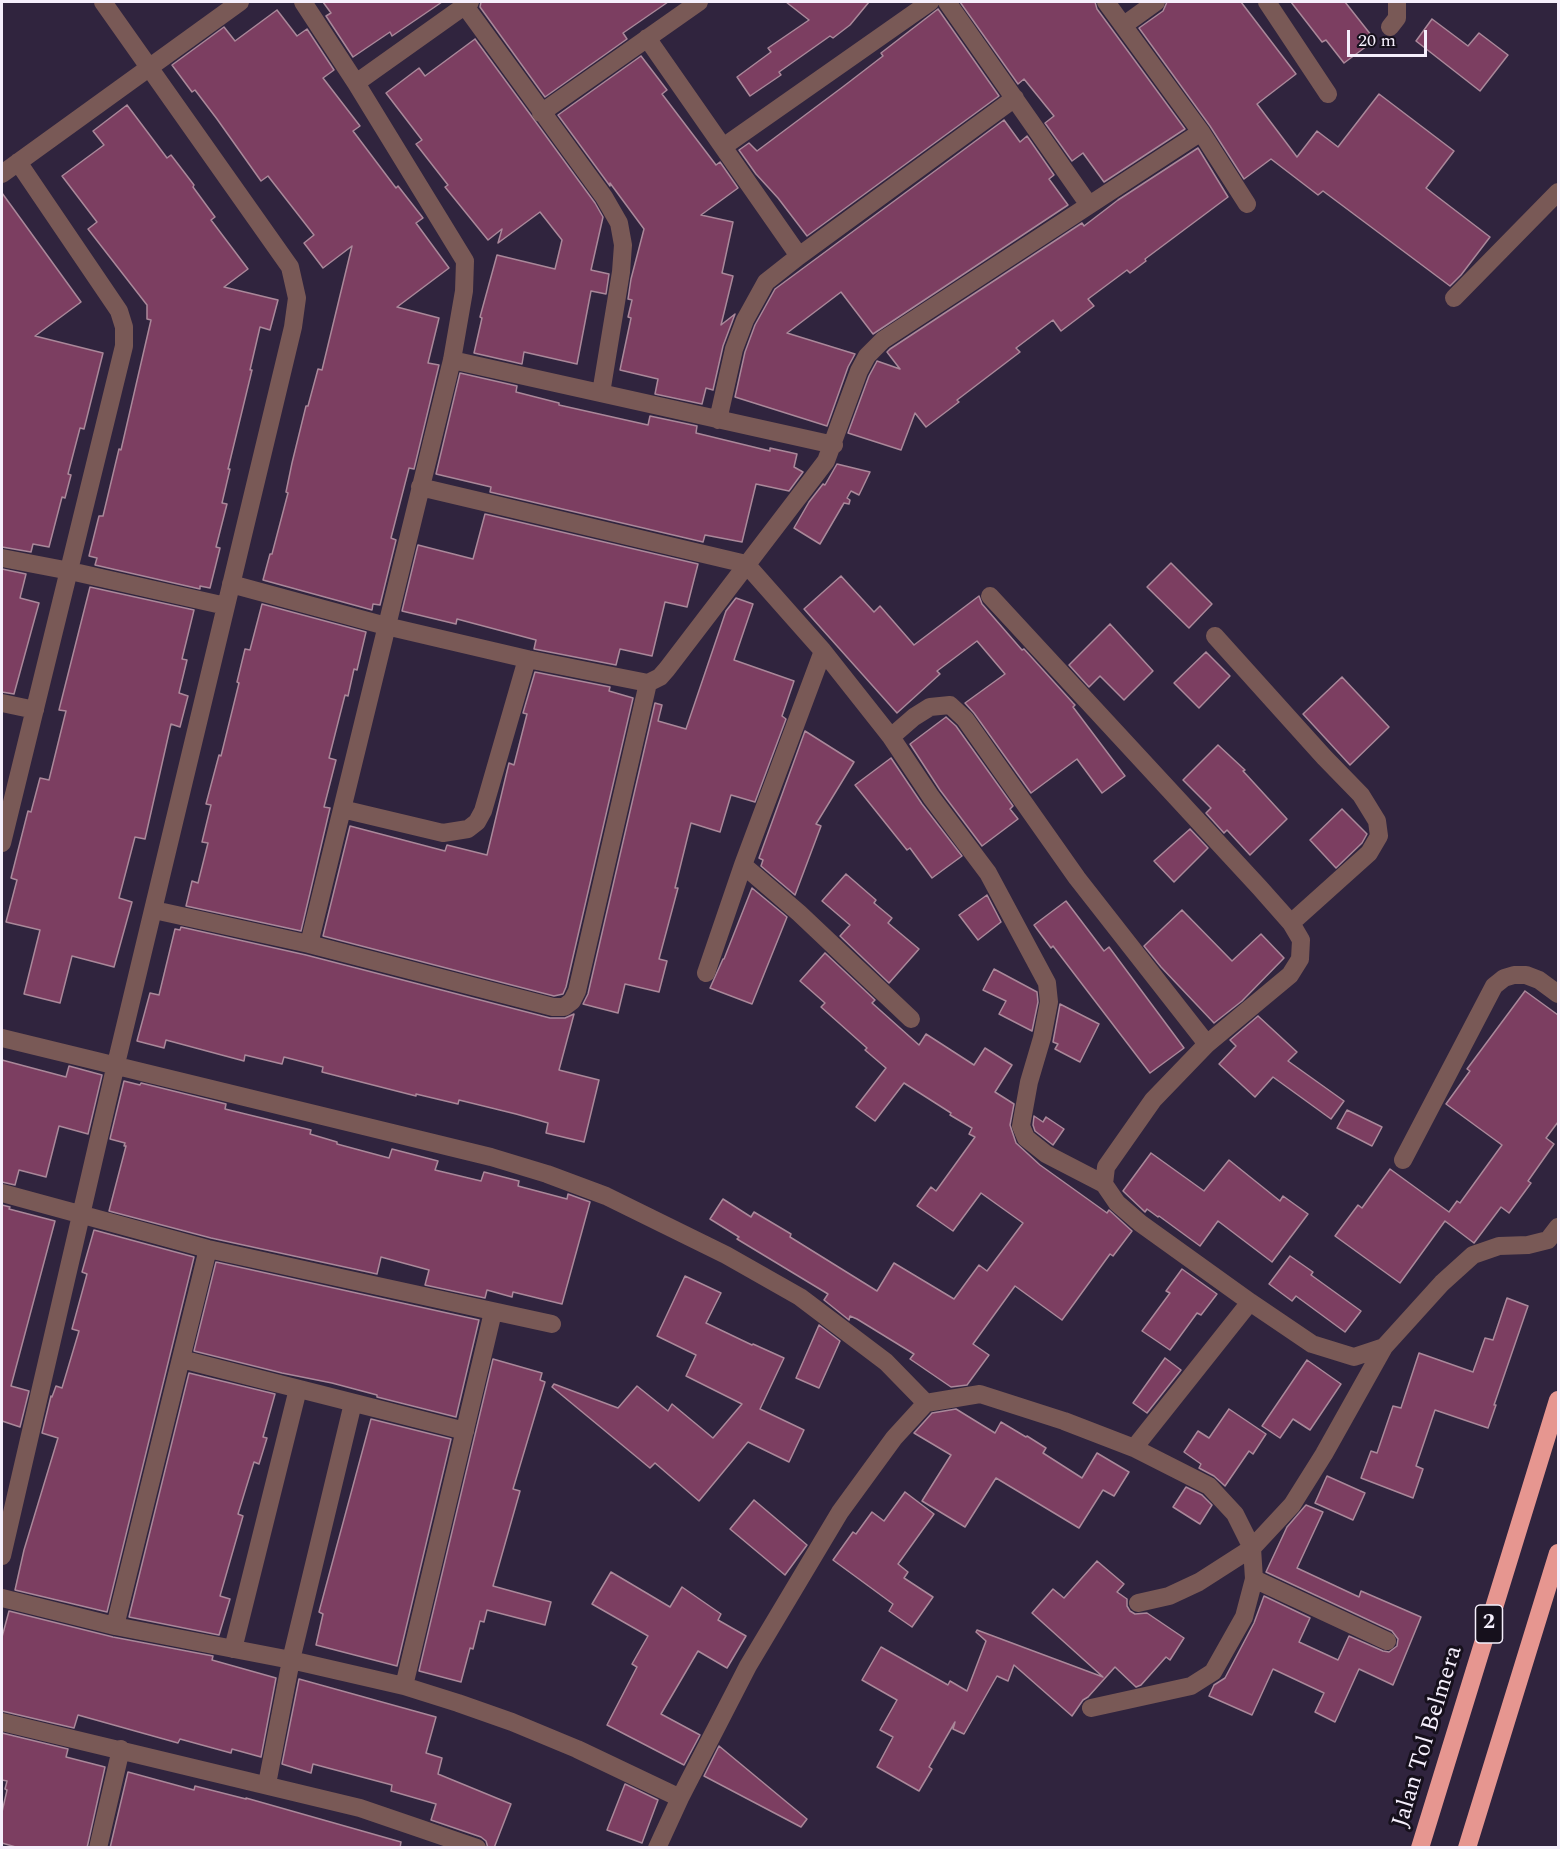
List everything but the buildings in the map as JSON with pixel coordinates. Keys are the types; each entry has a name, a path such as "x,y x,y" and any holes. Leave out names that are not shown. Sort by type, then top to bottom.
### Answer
{"highway":[{"name":"Jalan Tol Belmera","path":"1420,1848 1558,1400"},
{"name":"2","path":"1467,1848 1558,1553"}],"street":[{"path":"2,1556 116,1064 293,327 297,298 290,267 103,2"},
{"path":"2,174 240,2"},
{"path":"303,2 356,83 465,261 464,291 452,360 309,944"},
{"path":"541,113 699,2"},
{"path":"723,147 930,2"},
{"path":"947,2 1089,205"},
{"path":"1106,2 1201,132 1247,204"},
{"path":"1124,25 1156,2"},
{"path":"1267,2 1328,94"},
{"path":"1390,27 1397,18 1397,2"},
{"path":"356,83 467,4 541,113 604,197 619,223 623,245 621,272 601,393"},
{"path":"647,38 799,256"},
{"path":"718,420 735,349 745,320 766,282 1015,98"},
{"path":"231,584 386,626 527,659 648,683 660,677 667,669 826,461 834,445 859,371 867,356 883,339 1201,132"},
{"path":"2,843 124,346 124,327 118,311 18,162"},
{"path":"1454,298 1555,204"},
{"path":"452,360 834,445"},
{"path":"420,487 746,564 823,651 891,737 931,797 988,873 1047,983 1049,1002 1042,1038 1029,1082 1021,1126 1026,1138 1046,1155 1104,1184 1117,1203 1140,1222 1312,1344 1354,1356 1384,1347"},
{"path":"2,558 226,606"},
{"path":"990,596 1291,923 1301,940 1300,959 1290,975 1207,1044 1153,1100 1106,1167 1104,1184"},
{"path":"1215,636 1361,795 1377,821 1379,837 1369,853 1291,923"},
{"path":"706,973 743,865 823,651"},
{"path":"342,808 443,833 468,829 477,822 483,812 527,659"},
{"path":"154,910 309,944 542,1004 564,1007 572,1001 577,991 648,683"},
{"path":"2,703 35,710"},
{"path":"891,737 930,706 950,705 965,719 1077,878 1207,1044"},
{"path":"743,865 799,913 911,1019"},
{"path":"1403,1160 1494,986 1504,978 1526,975 1539,980 1558,994"},
{"path":"2,1038 492,1156 606,1196 726,1256 800,1297 886,1362 926,1403"},
{"path":"2,1193 208,1249 552,1324"},
{"path":"1138,1603 1169,1596 1199,1582 1252,1548 1292,1505 1324,1454 1384,1347 1442,1283 1473,1255 1499,1246 1528,1245 1548,1240 1558,1227"},
{"path":"115,1626 208,1249"},
{"path":"1134,1448 1250,1302"},
{"path":"404,1686 493,1312"},
{"path":"181,1359 465,1431"},
{"path":"234,1649 298,1389"},
{"path":"657,1848 748,1666 840,1512 894,1438 926,1403 980,1394 1064,1421 1134,1448 1209,1486 1235,1514 1252,1548 1254,1579 1244,1617 1213,1672 1191,1686 1092,1708"},
{"path":"267,1784 291,1660 353,1403"},
{"path":"1254,1579 1387,1641"},
{"path":"2,1598 115,1626 291,1660 404,1686 534,1731 680,1798"},
{"path":"2,1722 360,1808 477,1848"},
{"path":"98,1848 121,1749"}]}
